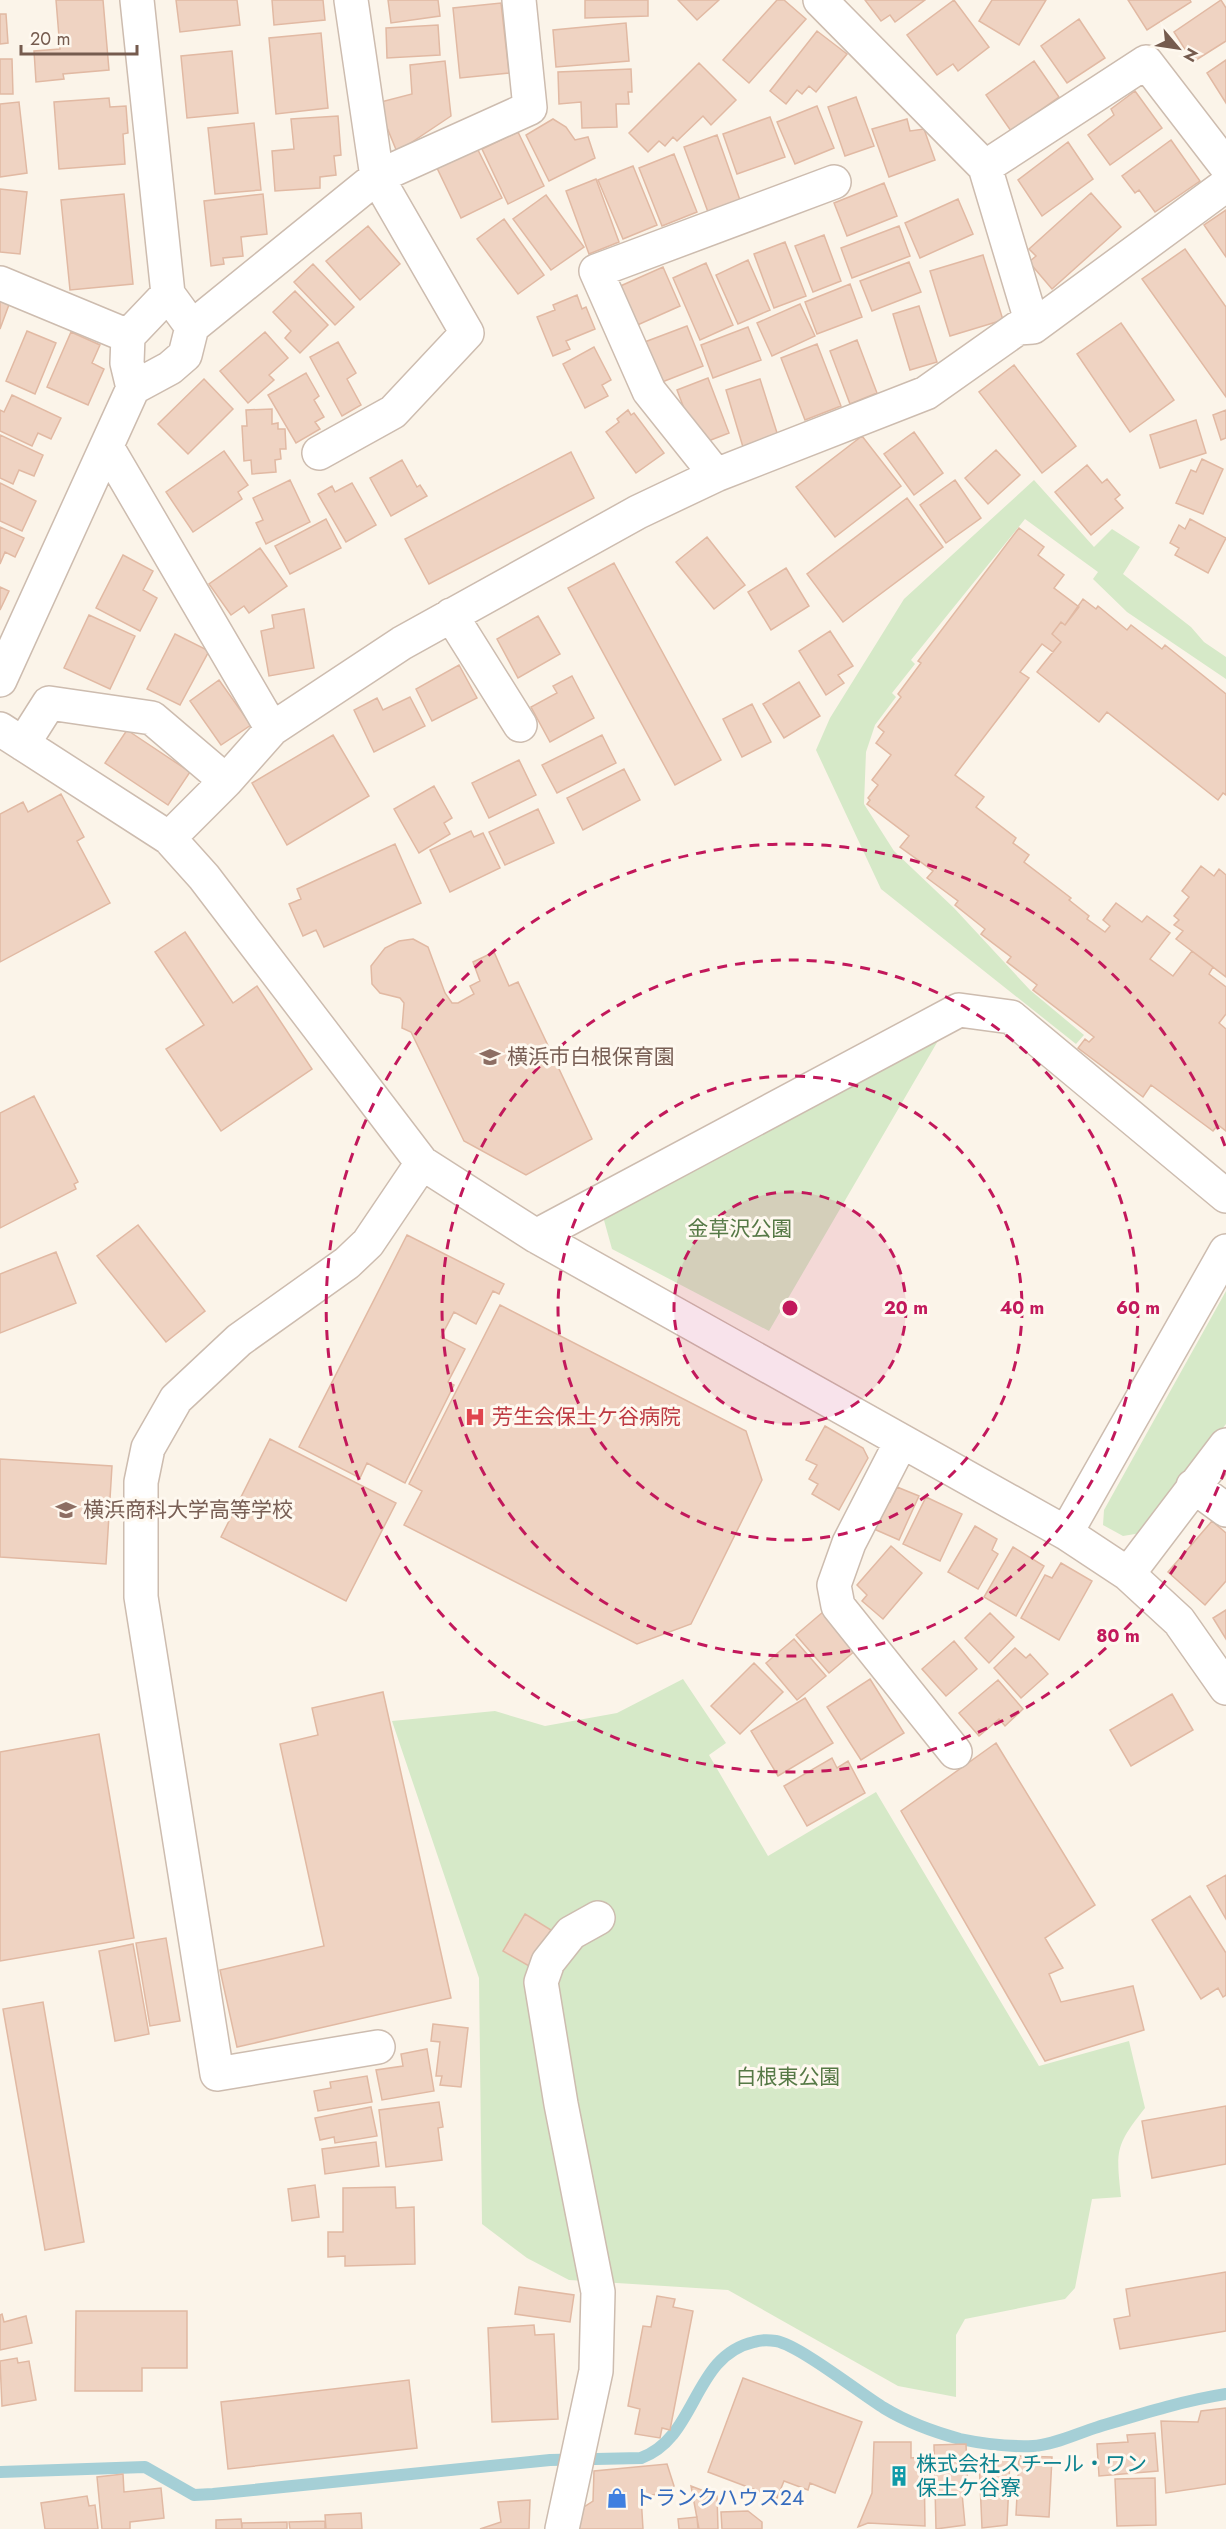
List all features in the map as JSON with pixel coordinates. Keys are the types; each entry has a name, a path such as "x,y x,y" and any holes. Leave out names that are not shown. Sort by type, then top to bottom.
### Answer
{"street":[{"path":"137,0 168,294 192,327"},
{"path":"319,453 393,412 468,333 377,177 351,0"},
{"path":"133,388 170,368 185,355 192,327 377,177 530,108 519,0"},
{"path":"820,0 985,167 1033,327"},
{"path":"985,167 1146,62 1226,166"},
{"path":"716,475 649,391 596,271 834,182"},
{"path":"169,838 226,781 272,729 402,643 638,512 716,475 926,393 1018,328 1033,327 1226,185"},
{"path":"0,283 128,336"},
{"path":"0,680 133,388 127,363 128,336 168,294"},
{"path":"107,447 272,729"},
{"path":"452,615 520,725"},
{"path":"226,781 152,718 49,703 11,736 169,838 204,877 422,1163 536,1236 1066,1533 1128,1574 1179,1621 1226,1688"},
{"path":"536,1236 959,1010 1011,1017 1226,1196"},
{"path":"378,2047 217,2074 141,1597 141,1482 148,1448 176,1399 239,1340 347,1263 368,1243 422,1163"},
{"path":"1066,1533 1226,1251"},
{"path":"901,1442 849,1543 834,1585 838,1606 955,1752"},
{"path":"1128,1574 1226,1445"},
{"path":"1193,1486 1226,1510"},
{"path":"562,2529 596,2371 598,2292 561,2104 541,1982 548,1962 571,1933 598,1918"}],"green space":[{"path":"1034,480 1094,547 1112,529 1140,547 1123,574 1191,627 1204,642 1226,657 1226,679 1127,612 1093,579 1098,572 1025,519 911,660 915,664 892,693 896,697 875,725 866,752 864,804 894,851 954,908 1030,990 1084,1035 1076,1044 881,889 816,750 830,718 904,599"},
{"name":"金草沢公園","path":"939,1039 769,1331 612,1249 602,1213"},
{"path":"1226,1291 1226,1424 1141,1533 1123,1536 1103,1525 1104,1510"},
{"name":"白根東公園","path":"683,1679 726,1743 709,1755 768,1856 876,1792 1039,2066 1129,2041 1145,2108 1128,2131 1120,2149 1118,2169 1121,2197 1092,2199 1075,2288 1065,2299 965,2319 956,2335 956,2397 898,2386 728,2290 569,2280 527,2258 482,2224 479,1978 392,1721 495,1711 545,1726 617,1713"}],"building":[{"path":"56,0 103,0 109,70 63,74 64,79 36,82 34,51 60,49"},
{"path":"176,0 237,0 240,25 180,32"},
{"path":"272,0 323,0 325,20 274,25"},
{"path":"388,0 438,0 440,16 391,23"},
{"path":"585,0 648,0 648,16 585,18"},
{"path":"678,0 719,0 697,20"},
{"path":"777,0 784,0 806,19 749,83 723,60"},
{"path":"865,0 925,0 895,22 890,15 881,21"},
{"path":"954,0 989,47 958,71 953,64 937,75 907,35"},
{"path":"992,0 1046,0 1019,45 979,21"},
{"path":"1128,0 1190,0 1191,2 1147,30"},
{"path":"1221,0 1226,8 1226,41 1193,62 1174,32"},
{"path":"501,3 509,73 460,78 453,8"},
{"path":"0,14 6,14 8,43 0,44"},
{"path":"1079,19 1105,58 1067,83 1041,46"},
{"path":"626,23 629,61 556,67 553,30"},
{"path":"438,25 440,55 387,58 386,28"},
{"path":"817,31 847,54 816,92 809,86 802,94 797,90 786,104 770,91"},
{"path":"321,33 328,108 276,114 269,38"},
{"path":"232,51 238,113 187,118 181,56"},
{"path":"0,59 12,59 13,94 0,94"},
{"path":"1226,60 1226,103 1207,73"},
{"path":"445,61 451,116 397,152 377,103 412,94 410,65"},
{"path":"1034,61 1059,97 1011,131 986,95"},
{"path":"699,63 736,100 711,125 703,116 677,141 673,137 665,146 659,141 648,152 629,133"},
{"path":"631,69 632,92 628,92 629,104 616,104 617,127 582,128 581,102 559,104 558,72"},
{"path":"1135,91 1162,128 1110,165 1088,135 1114,115 1111,109"},
{"path":"856,97 874,146 845,156 828,107"},
{"path":"109,98 110,107 126,106 128,133 123,134 125,164 59,169 54,102"},
{"path":"19,102 27,173 0,177 0,104"},
{"path":"817,106 834,148 795,164 777,122"},
{"path":"338,116 341,155 334,156 336,175 320,177 320,188 275,191 272,151 294,149 291,119"},
{"path":"770,117 785,157 737,174 723,134"},
{"path":"553,119 566,127 575,140 588,137 595,158 549,181 526,135"},
{"path":"907,119 910,131 924,129 935,160 889,177 872,129"},
{"path":"254,123 261,190 215,194 208,128"},
{"path":"518,132 544,186 508,204 482,149"},
{"path":"717,135 740,200 708,212 684,147"},
{"path":"1171,140 1200,181 1155,212 1139,190 1135,193 1122,176"},
{"path":"1068,142 1093,179 1042,216 1018,180"},
{"path":"477,148 502,198 461,218 437,168"},
{"path":"674,154 697,212 662,226 639,168"},
{"path":"633,166 657,225 623,239 598,180"},
{"path":"596,179 619,242 589,254 566,191"},
{"path":"884,183 897,216 847,236 834,203"},
{"path":"0,189 27,192 20,254 0,252"},
{"path":"1091,193 1121,227 1052,289 1029,262 1036,256 1029,249"},
{"path":"124,194 133,284 70,290 61,200"},
{"path":"263,194 267,234 241,237 243,256 223,258 224,264 211,266 204,201"},
{"path":"546,195 584,247 551,270 513,219"},
{"path":"958,199 973,234 920,258 905,223"},
{"path":"1226,210 1226,257 1204,225"},
{"path":"504,219 544,275 518,294 477,239"},
{"path":"368,226 400,264 360,300 326,261"},
{"path":"899,226 910,256 852,278 841,248"},
{"path":"824,235 841,281 813,292 795,246"},
{"path":"785,242 806,296 774,308 754,254"},
{"path":"1185,249 1226,307 1226,397 1142,279"},
{"path":"983,255 1003,320 950,336 930,271"},
{"path":"748,260 770,310 738,324 716,275"},
{"path":"909,262 921,292 872,311 860,281"},
{"path":"706,263 733,325 700,340 673,278"},
{"path":"313,264 354,307 335,325 294,282"},
{"path":"663,267 680,306 633,327 616,288"},
{"path":"850,284 862,317 817,334 805,302"},
{"path":"295,291 328,325 300,353 285,338 291,331 273,312"},
{"path":"577,295 582,309 586,307 595,329 566,341 570,349 553,356 537,317 555,310 553,305"},
{"path":"0,299 10,302 0,329"},
{"path":"800,304 815,336 772,356 757,323"},
{"path":"919,306 937,362 910,370 893,314"},
{"path":"1121,323 1174,400 1130,432 1077,354"},
{"path":"687,326 703,366 657,384 642,343"},
{"path":"748,327 761,360 713,378 701,345"},
{"path":"27,331 56,343 35,394 6,381"},
{"path":"71,332 100,345 92,363 104,369 88,405 47,387"},
{"path":"265,332 288,358 269,375 274,380 248,403 220,371"},
{"path":"857,340 877,393 850,404 830,351"},
{"path":"338,342 356,373 347,379 361,405 342,416 310,357"},
{"path":"817,344 841,406 805,420 781,358"},
{"path":"594,347 611,380 602,385 608,396 585,408 563,364"},
{"path":"1014,365 1076,446 1042,473 979,392"},
{"path":"306,373 319,396 314,400 324,417 315,422 320,429 296,443 268,395"},
{"path":"708,378 729,433 698,445 677,390"},
{"path":"204,379 233,409 188,454 158,424"},
{"path":"760,379 778,436 743,447 726,390"},
{"path":"12,395 61,418 51,439 38,433 32,446 0,431 0,410 4,412"},
{"path":"272,409 272,424 278,423 278,429 285,429 286,449 280,449 281,459 275,460 276,472 252,474 251,460 244,461 242,426 247,426 246,410"},
{"path":"628,410 631,415 634,413 664,453 636,473 606,432 619,422 617,419"},
{"path":"1226,410 1226,438 1221,440 1213,415"},
{"path":"1196,420 1206,453 1160,468 1150,435"},
{"path":"914,432 943,473 914,495 884,454"},
{"path":"0,435 43,455 34,476 19,470 13,484 0,478"},
{"path":"862,436 901,486 835,537 796,487"},
{"path":"996,450 1020,475 988,504 965,478"},
{"path":"224,451 248,485 238,492 242,499 193,532 166,492"},
{"path":"571,452 594,498 429,584 405,539"},
{"path":"1202,459 1223,469 1203,514 1176,503 1191,470 1196,472"},
{"path":"402,460 417,487 420,485 427,496 391,516 370,478"},
{"path":"1087,465 1102,483 1107,479 1120,495 1115,499 1123,508 1091,535 1055,492"},
{"path":"290,480 310,522 266,544 256,523 263,520 253,498"},
{"path":"955,480 981,518 946,543 920,505"},
{"path":"0,483 36,501 22,531 0,521"},
{"path":"352,483 376,525 346,542 318,494 332,486 335,492"},
{"path":"907,498 943,547 843,622 807,574"},
{"path":"326,519 341,548 290,574 275,546"},
{"path":"1190,519 1226,538 1208,573 1175,555 1179,548 1170,543 1179,525 1185,529"},
{"path":"0,527 24,538 15,557 5,552 0,564"},
{"path":"1019,528 1044,547 1038,555 1064,575 1054,588 1079,607 1065,625 1061,622 1052,634 1061,642 1053,652 1042,644 1020,672 1029,678 955,775 984,797 976,807 1016,838 1013,843 1029,855 1024,862 1071,898 1069,900 1089,916 1087,919 1105,932 1110,926 1103,920 1116,903 1142,922 1147,916 1170,933 1150,959 1173,976 1192,951 1213,967 1209,974 1226,987 1226,1014 1219,1023 1226,1029 1226,1131 1218,1125 1213,1131 1151,1085 1143,1097 1078,1048 1085,1039 1089,1042 1094,1037 1033,990 1037,985 1007,962 1011,957 981,934 985,929 955,905 958,901 927,878 933,871 900,847 909,836 867,804 870,800 868,798 878,785 872,780 891,755 876,743 884,732 878,727 901,697 898,694 921,663 918,661"},
{"path":"707,537 745,585 714,609 676,562"},
{"path":"260,548 287,586 249,613 244,606 231,615 209,584"},
{"path":"123,555 153,571 143,590 157,598 140,631 96,608"},
{"path":"614,563 721,760 675,785 568,588"},
{"path":"786,568 809,606 771,630 748,592"},
{"path":"0,587 9,591 0,610"},
{"path":"1083,599 1096,609 1098,606 1127,630 1131,625 1162,649 1165,645 1226,694 1226,795 1223,793 1218,800 1107,712 1099,722 1037,672 1061,642 1052,634 1061,622 1065,625"},
{"path":"304,609 314,668 269,676 261,631 274,628 272,615"},
{"path":"89,615 135,636 110,689 64,668"},
{"path":"538,616 560,654 518,678 497,639"},
{"path":"830,631 853,666 838,675 844,683 826,695 799,651"},
{"path":"175,634 209,651 180,705 147,689"},
{"path":"459,665 477,698 432,721 416,689"},
{"path":"572,676 594,718 550,742 531,707 557,693 553,686"},
{"path":"219,680 251,725 221,745 190,701"},
{"path":"799,682 820,716 784,738 763,704"},
{"path":"410,697 425,726 374,752 354,710 377,698 383,710"},
{"path":"752,704 771,742 742,757 723,719"},
{"path":"127,730 190,772 168,805 105,763"},
{"path":"333,735 369,796 287,845 252,783"},
{"path":"602,735 616,763 557,793 542,765"},
{"path":"519,760 536,795 489,818 472,783"},
{"path":"624,769 640,800 583,830 567,798"},
{"path":"434,786 452,818 444,823 450,834 419,853 394,809"},
{"path":"61,794 84,837 77,841 110,903 0,962 0,814 23,802 28,812"},
{"path":"538,809 554,843 505,865 489,832"},
{"path":"471,831 474,837 483,833 500,868 450,892 430,850"},
{"path":"395,844 421,903 324,947 316,930 303,936 289,904 301,899 297,889"},
{"path":"1201,866 1214,876 1219,869 1226,875 1226,977 1176,939 1183,931 1174,925 1179,920 1174,916 1189,897 1182,891"},
{"path":"185,932 233,1003 257,986 312,1069 221,1131 166,1049 204,1025 155,952"},
{"path":"413,939 428,947 445,993 452,1003 458,1003 474,994 470,986 480,981 473,962 494,952 509,986 518,982 592,1139 526,1175 464,1141 411,1032 402,1028 404,1003 400,998 380,993 372,984 371,966 385,948 399,941"},
{"path":"34,1096 78,1182 74,1184 76,1189 0,1228 0,1113"},
{"path":"138,1225 205,1311 166,1342 97,1256"},
{"path":"407,1235 504,1284 499,1294 493,1291 476,1324 454,1312 441,1337 465,1349 448,1382 454,1385 405,1483 367,1463 360,1478 299,1447"},
{"path":"56,1252 76,1303 0,1333 0,1274"},
{"path":"500,1305 746,1431 762,1480 691,1624 637,1644 404,1525 422,1491 409,1484"},
{"path":"825,1426 863,1448 868,1458 839,1510 812,1494 818,1484 809,1479 817,1465 806,1460"},
{"path":"270,1439 396,1503 346,1601 221,1537"},
{"name":"横浜商科大学高等学校","path":"0,1459 112,1466 106,1564 0,1557"},
{"path":"897,1487 919,1496 899,1540 874,1529 886,1501 890,1502"},
{"path":"926,1497 962,1514 940,1561 903,1544"},
{"path":"1212,1521 1226,1533 1226,1581 1205,1605 1168,1572"},
{"path":"975,1526 997,1539 992,1550 998,1554 978,1589 948,1572"},
{"path":"891,1546 922,1573 883,1619 862,1601 867,1595 857,1585"},
{"path":"1013,1547 1044,1566 1016,1616 984,1597"},
{"path":"1061,1563 1092,1581 1059,1640 1021,1618 1045,1575 1052,1578"},
{"path":"1226,1610 1226,1639 1213,1618"},
{"path":"823,1612 856,1650 829,1673 796,1635"},
{"path":"990,1613 1014,1637 989,1663 965,1638"},
{"path":"794,1639 826,1676 797,1700 766,1663"},
{"path":"954,1641 977,1669 946,1696 922,1669"},
{"path":"1015,1648 1026,1658 1030,1654 1048,1674 1021,1698 994,1668"},
{"path":"754,1663 783,1692 740,1734 711,1706"},
{"path":"870,1679 904,1733 861,1760 827,1707"},
{"path":"998,1680 1023,1709 1005,1726 999,1719 979,1736 959,1713"},
{"path":"383,1692 451,1998 237,2047 220,1970 324,1946 280,1744 318,1735 312,1708"},
{"path":"1172,1694 1193,1730 1131,1766 1110,1730"},
{"path":"805,1698 833,1743 778,1776 751,1731"},
{"path":"99,1734 134,1938 0,1961 0,1752"},
{"path":"996,1743 1095,1905 1045,1938 1063,1968 1049,1974 1061,2002 1133,1986 1144,2030 1045,2061 901,1811"},
{"path":"832,1758 837,1768 848,1761 865,1793 807,1826 784,1786"},
{"path":"1226,1875 1226,1919 1207,1886"},
{"path":"1190,1896 1226,1953 1226,1995 1223,1997 1218,1988 1201,1999 1152,1920"},
{"path":"525,1914 551,1930 529,1966 503,1951"},
{"path":"166,1938 180,2021 150,2026 136,1943"},
{"path":"133,1944 149,2034 115,2041 99,1951"},
{"path":"43,2002 84,2242 45,2250 3,2009"},
{"path":"433,2024 468,2028 461,2087 440,2085 442,2076 436,2076 440,2042 431,2041"},
{"path":"427,2049 434,2091 382,2100 376,2070 403,2066 401,2054"},
{"path":"367,2076 372,2102 318,2111 314,2091 331,2088 330,2082"},
{"path":"439,2102 443,2127 438,2128 442,2160 386,2167 379,2110"},
{"path":"1226,2106 1226,2164 1152,2178 1142,2121"},
{"path":"371,2107 377,2136 335,2143 334,2137 320,2140 315,2118"},
{"path":"376,2142 379,2166 325,2174 322,2149"},
{"path":"315,2185 319,2217 292,2221 288,2189"},
{"path":"395,2187 396,2208 414,2207 415,2264 345,2266 345,2256 328,2257 328,2232 343,2232 343,2188"},
{"path":"1226,2272 1226,2331 1120,2349 1114,2319 1130,2316 1126,2289"},
{"path":"519,2287 574,2295 570,2322 515,2314"},
{"path":"657,2296 675,2299 673,2307 693,2311 670,2430 662,2428 660,2438 635,2434 640,2409 628,2406 643,2326 651,2327"},
{"path":"76,2311 187,2311 187,2368 142,2368 142,2391 75,2391"},
{"path":"2,2314 4,2322 26,2316 32,2343 0,2350 0,2315"},
{"path":"534,2325 535,2335 554,2334 558,2419 492,2422 488,2328"},
{"path":"17,2358 18,2363 29,2361 36,2400 2,2406 0,2361"},
{"path":"743,2378 862,2422 835,2493 810,2483 808,2490 784,2481 777,2498 708,2472"},
{"path":"409,2380 417,2448 228,2469 221,2402"},
{"path":"1226,2408 1226,2484 1166,2493 1161,2421 1198,2422 1201,2411"},
{"path":"1155,2433 1158,2471 1099,2476 1097,2444 1128,2442 1127,2435"},
{"name":"株式会社スチール・ワン 保土ケ谷寮","path":"874,2442 911,2442 911,2458 924,2457 925,2526 868,2523 858,2527 872,2493"},
{"path":"966,2444 968,2493 962,2493 965,2525 936,2529 934,2445"},
{"path":"1019,2456 1052,2457 1049,2517 1016,2515"},
{"path":"979,2459 1010,2459 1007,2525 982,2528"},
{"name":"トランクハウス24","path":"667,2464 674,2486 670,2493 641,2496 643,2529 579,2529 584,2507 593,2501 594,2471"},
{"path":"123,2474 124,2492 161,2488 164,2518 130,2522 130,2529 102,2529 97,2477"},
{"path":"1155,2478 1156,2525 1117,2526 1115,2479"},
{"path":"691,2486 717,2496 718,2529 699,2529"},
{"path":"87,2496 89,2506 95,2505 98,2529 45,2529 41,2503"},
{"path":"530,2500 529,2529 480,2529 501,2522 498,2502"},
{"path":"748,2511 762,2522 762,2529 722,2529 721,2512"},
{"path":"361,2513 362,2529 326,2529 325,2515"},
{"path":"697,2517 698,2529 679,2529 678,2519"},
{"path":"241,2519 242,2529 216,2529 216,2520"},
{"path":"325,2521 325,2529 290,2529 289,2522"},
{"path":"287,2522 287,2529 242,2529 242,2523"}],"waterway":[{"path":"0,2472 145,2467 194,2495 550,2460 641,2458 660,2448 674,2433 718,2363 734,2350 762,2341 776,2341 799,2351 884,2408 911,2422 960,2439 996,2445 1033,2446 1049,2443 1162,2408 1226,2394"}],"place":[{"name":"横浜市白根保育園","path":"490,1057"},
{"name":"芳生会保土ケ谷病院","path":"475,1417"},
{"name":"横浜商科大学高等学校","path":"66,1510"},
{"name":"株式会社スチール・ワン 保土ケ谷寮","path":"899,2476"},
{"name":"トランクハウス24","path":"617,2498"}]}
